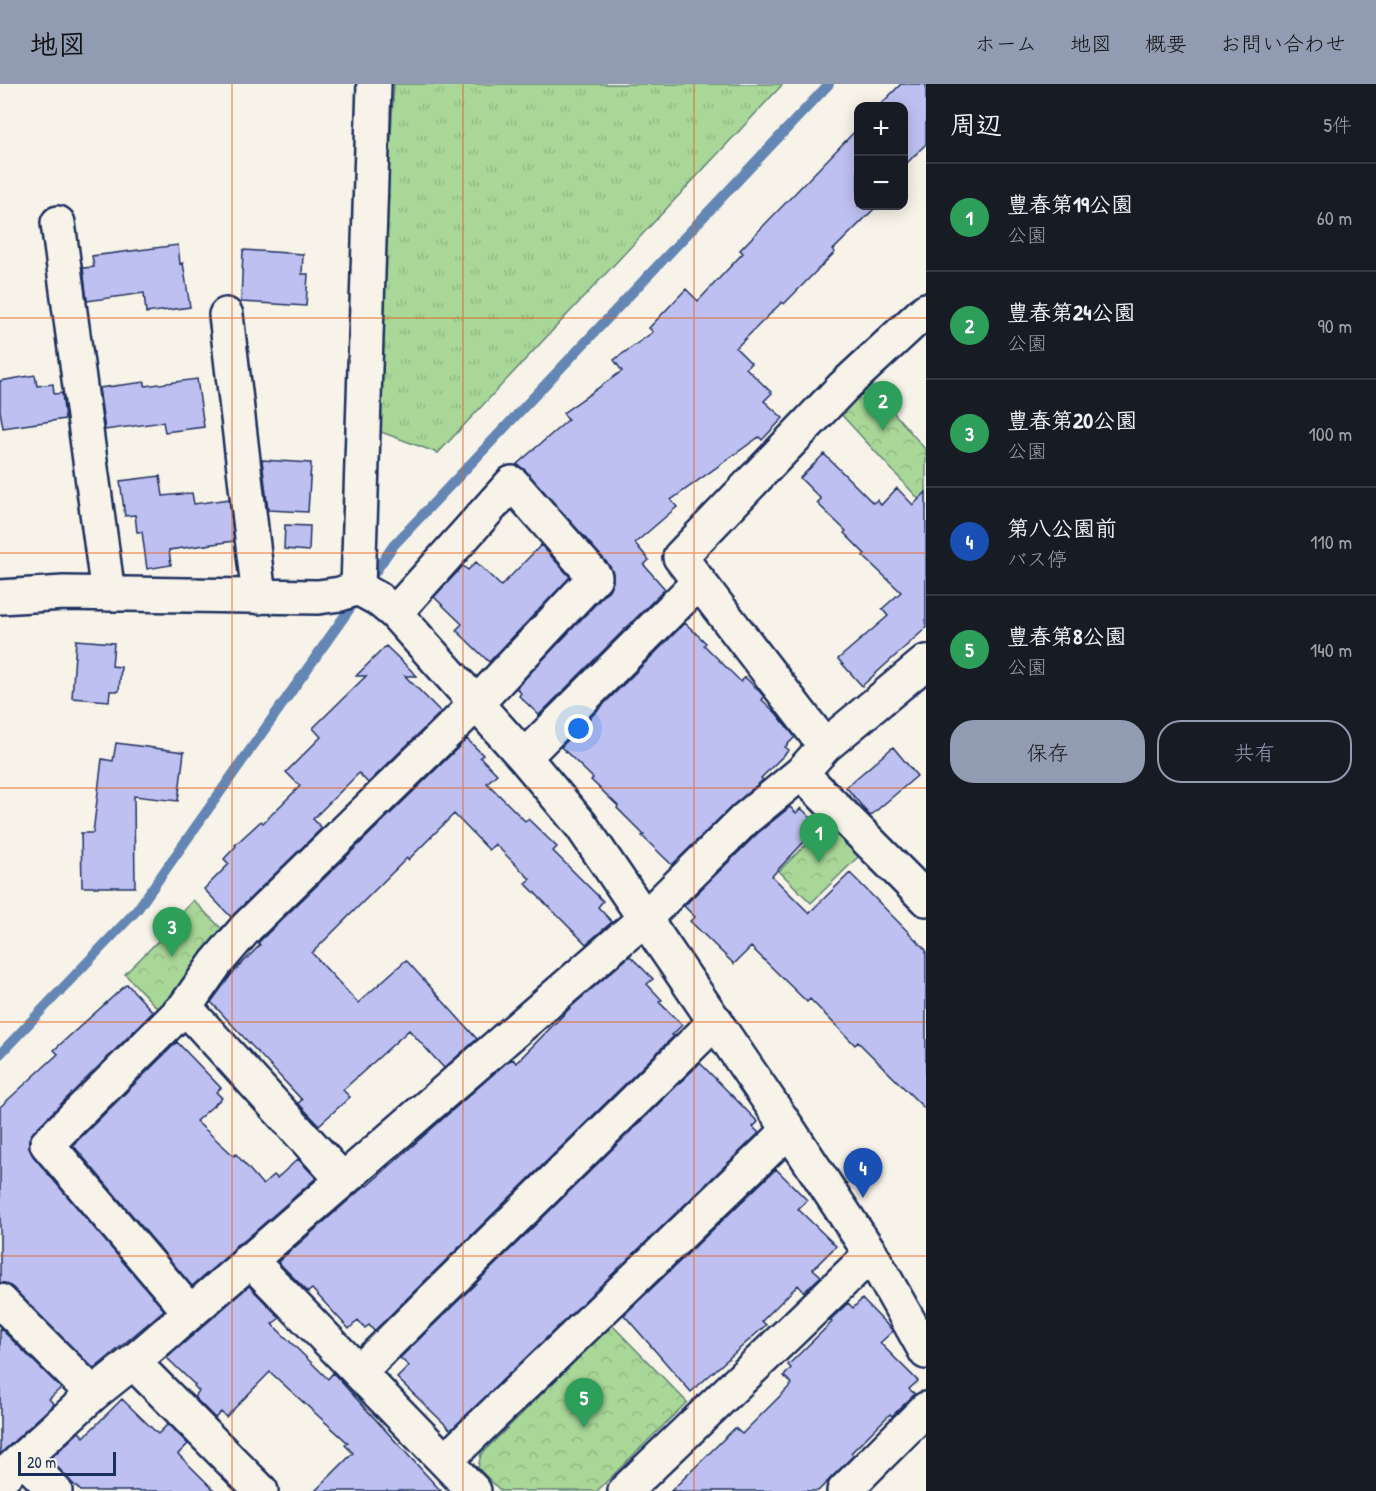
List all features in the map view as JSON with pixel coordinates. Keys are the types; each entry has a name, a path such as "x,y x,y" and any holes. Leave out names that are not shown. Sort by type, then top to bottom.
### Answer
{"street":[{"path":"358,588 374,84"},
{"path":"58,223 108,594"},
{"path":"825,746 680,557 843,387 926,310"},
{"path":"226,315 259,597"},
{"path":"189,1312 47,1144 185,1007 216,963 247,927 477,703 595,577 512,483 395,613"},
{"path":"524,757 699,582"},
{"path":"0,597 64,594 318,597 340,594 358,588 378,599 395,613 477,703 581,825 716,1021 871,1254 926,1352"},
{"path":"55,1491 11,1469 93,1394 133,1362 644,919 745,819 801,773 825,746 926,662"},
{"path":"801,773 926,899"},
{"path":"185,1007 342,1179"},
{"path":"359,1372 716,1021"},
{"path":"445,1461 789,1130"},
{"path":"625,1491 871,1254"},
{"path":"249,1260 474,1491"},
{"path":"0,1301 93,1394"},
{"path":"133,1362 261,1491"},
{"path":"844,1491 926,1409"}],"green space":[{"path":"394,84 783,84 438,453 373,429"},
{"path":"868,383 926,450 926,507 839,412"},
{"path":"828,823 860,855 811,903 779,871"},
{"path":"193,900 223,930 160,1011 125,974 159,940"},
{"path":"612,1325 687,1402 597,1491 501,1491 478,1468 481,1454"}],"building":[{"path":"901,84 926,84 926,144 908,162 908,102 883,102"},
{"path":"854,132 854,210 873,210 784,304 782,302 736,348 751,363 746,368 772,393 764,401 783,418 762,440 759,437 671,500 677,507 635,543 649,560 644,565 665,589 539,715 519,696 521,693 516,688 609,590 613,582 613,573 609,565 526,471 517,464 568,420 563,413 622,371 614,360 653,332 649,328 686,289 698,301 743,253 740,250"},
{"path":"178,245 190,307 146,313 144,293 87,301 83,268 94,267 92,256"},
{"path":"243,250 303,254 302,274 308,274 306,306 241,302"},
{"path":"35,375 37,386 53,384 54,394 62,393 65,419 3,428 0,411 0,381"},
{"path":"197,379 204,427 165,432 163,422 105,430 99,388 145,382 145,386"},
{"path":"824,454 873,503 877,500 881,505 897,488 913,505 926,492 926,628 862,686 838,659 888,616 882,609 901,592 863,556 865,554 844,533 846,531 817,503 821,499 800,478"},
{"path":"262,460 311,463 308,512 268,510"},
{"path":"160,476 163,496 192,493 194,504 229,499 234,541 169,550 171,565 147,569 142,532 137,532 135,515 125,516 120,481"},
{"path":"285,525 310,526 309,551 284,549"},
{"path":"541,545 570,577 489,662 456,630 462,624 434,597 463,566 468,570 476,562 501,586"},
{"path":"685,623 741,682 745,677 760,692 764,697 762,700 795,737 785,747 789,750 761,778 763,780 732,806 672,865 591,780 593,778 561,747"},
{"path":"76,640 114,643 112,666 121,667 119,691 110,691 109,701 72,698"},
{"path":"386,646 417,676 405,676 441,712 368,783 359,773 313,819 322,828 231,917 204,889 229,864 224,859 235,845 261,821 263,823 300,786 286,772 321,737 313,728 366,676 356,676"},
{"path":"467,739 483,755 480,757 497,774 487,783 525,821 528,819 557,847 553,851 603,901 598,907 612,922 586,944 525,883 530,879 495,844 489,850 454,814 312,953 358,1003 406,960 477,1039 444,1068 409,1030 343,1090 350,1097 319,1125 298,1103 302,1100 211,1002 231,975 260,945 258,943"},
{"path":"116,743 184,752 178,801 134,796 135,887 82,887 81,833 93,833 102,759 113,761"},
{"path":"893,747 917,776 870,816 846,787"},
{"path":"790,807 796,813 801,808 819,826 772,876 809,913 850,873 926,950 926,1110 858,1042 855,1045 810,999 807,1002 751,947 734,964 690,921 695,917 684,906 758,833"},
{"path":"630,956 653,979 647,984 662,1000 659,1002 682,1025 672,1035 674,1036 374,1331 369,1325 365,1328 358,1320 349,1329 312,1289 308,1292 278,1262 507,1062 513,1059 516,1063 572,1006"},
{"path":"127,984 153,1012 34,1131 29,1139 29,1148 33,1156 164,1310 94,1369 13,1288 0,1283 0,1107 58,1054 54,1050"},
{"path":"177,1042 221,1088 216,1092 222,1098 196,1121 234,1156 236,1154 263,1185 274,1175 277,1178 298,1159 316,1178 244,1241 236,1245 233,1251 192,1286 73,1145"},
{"path":"700,1063 758,1122 753,1127 759,1133 451,1430 397,1378 409,1366 400,1358"},
{"path":"776,1169 807,1200 798,1209 836,1246 813,1269 821,1276 804,1292 798,1285 762,1321 766,1325 691,1392 624,1315"},
{"path":"249,1286 280,1318 272,1324 328,1379 333,1373 441,1491 315,1491 353,1453 345,1445 348,1443 270,1372 226,1417 221,1412 215,1418 194,1397 199,1391 195,1385 167,1358"},
{"path":"862,1299 893,1331 880,1343 918,1381 909,1389 915,1394 892,1416 890,1414 851,1453 854,1455 818,1491 671,1491 735,1428 742,1434 792,1384 784,1376 791,1368 788,1365 848,1303 853,1308"},
{"path":"0,1328 61,1388 49,1399 54,1404 0,1454"},
{"path":"122,1399 158,1434 168,1424 188,1444 178,1454 215,1491 81,1491 70,1481 50,1459 79,1432 84,1437"}],"waterway":[{"path":"367,584 393,546 829,84"},
{"path":"0,1054 137,910 358,597"}],"place":[{"name":"豊春第24公園","path":"883,431"},
{"name":"豊春第19公園","path":"819,863"},
{"name":"豊春第20公園","path":"172,957"},
{"name":"第八公園前","path":"863,1198"},
{"name":"豊春第8公園","path":"584,1428"}]}
